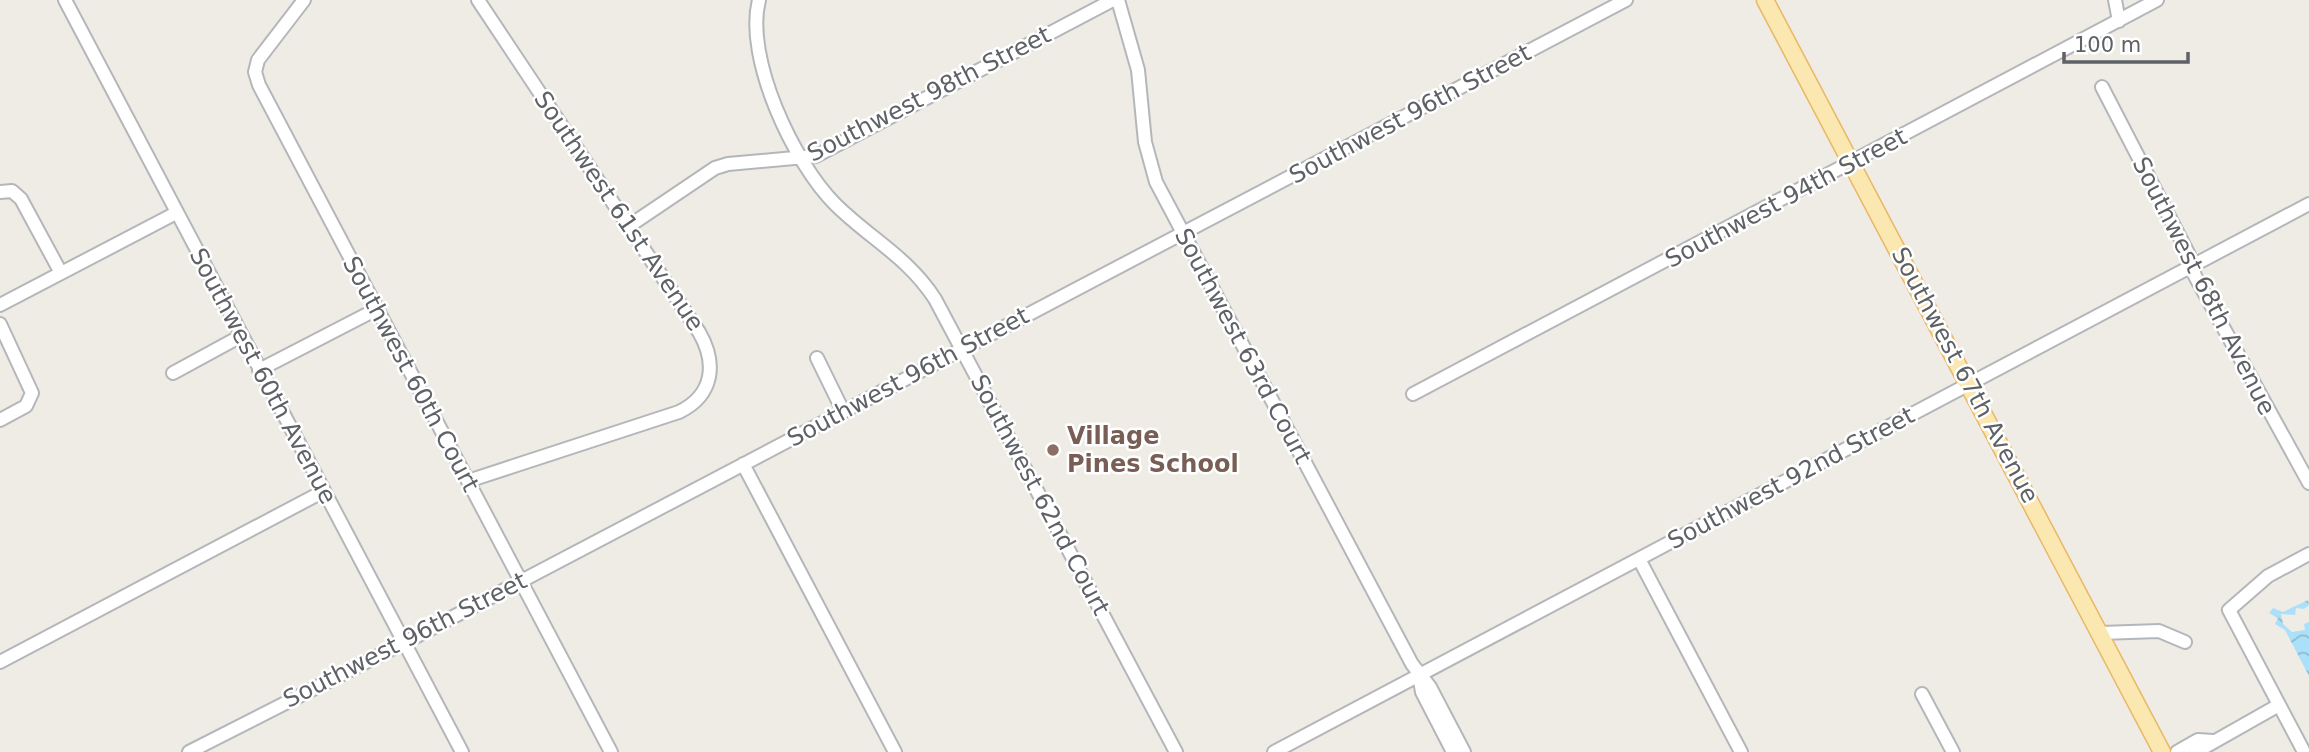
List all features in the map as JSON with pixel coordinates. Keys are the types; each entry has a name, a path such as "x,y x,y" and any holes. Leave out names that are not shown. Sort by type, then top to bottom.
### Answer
{"main road":[{"name":"Southwest 67th Avenue","path":"1765,0 2162,752"}],"street":[{"name":"Southwest 60th Avenue","path":"65,0 462,752"},
{"name":"Southwest 60th Court","path":"304,0 262,54 256,66 256,78 611,752"},
{"name":"Southwest 61st Avenue","path":"468,481 679,412 694,403 704,392 711,370 707,347 478,0"},
{"name":"Southwest 62nd Court","path":"759,0 755,26 760,59 803,159 818,186 838,207 910,266 935,299 1176,752"},
{"name":"Southwest 98th Street","path":"629,226 722,166 816,156 1116,0"},
{"name":"Southwest 63rd Court","path":"1116,0 1138,70 1150,164 1183,232 1419,675 1430,687 1464,752"},
{"name":"Southwest 96th Street","path":"189,752 1626,0"},
{"path":"2117,0 2122,19"},
{"name":"Southwest 94th Street","path":"1413,394 2157,0"},
{"name":"Southwest 68th Avenue","path":"2102,88 2192,266 2309,483"},
{"path":"6,192 23,202 61,273"},
{"name":"Southwest 92nd Street","path":"1274,752 2309,204"},
{"path":"0,305 176,213"},
{"path":"259,370 377,309"},
{"path":"0,324 29,382 32,396 26,406 0,420"},
{"path":"173,373 241,336"},
{"path":"817,358 843,411"},
{"path":"743,464 895,752"},
{"path":"0,662 324,491"},
{"path":"2302,750 2230,610 2232,604 2249,595 2268,576 2309,554"},
{"path":"1639,559 1741,752"},
{"path":"2101,633 2159,631 2185,642"},
{"name":"Southwest 63rd Court","path":"1419,675 1422,692 1453,752"},
{"path":"1922,694 1953,752"},
{"path":"2196,752 2279,705"},
{"path":"2177,752 2198,740 2213,741"}],"water":[{"path":"2308,600 2309,605 2304,609 2296,608 2295,615 2281,614 2283,624 2292,632 2305,630 2304,624 2309,622 2309,676 2285,630 2275,624 2278,618 2269,613 2273,608 2283,612"}],"place":[{"name":"Village Pines School","path":"1053,450"}]}
